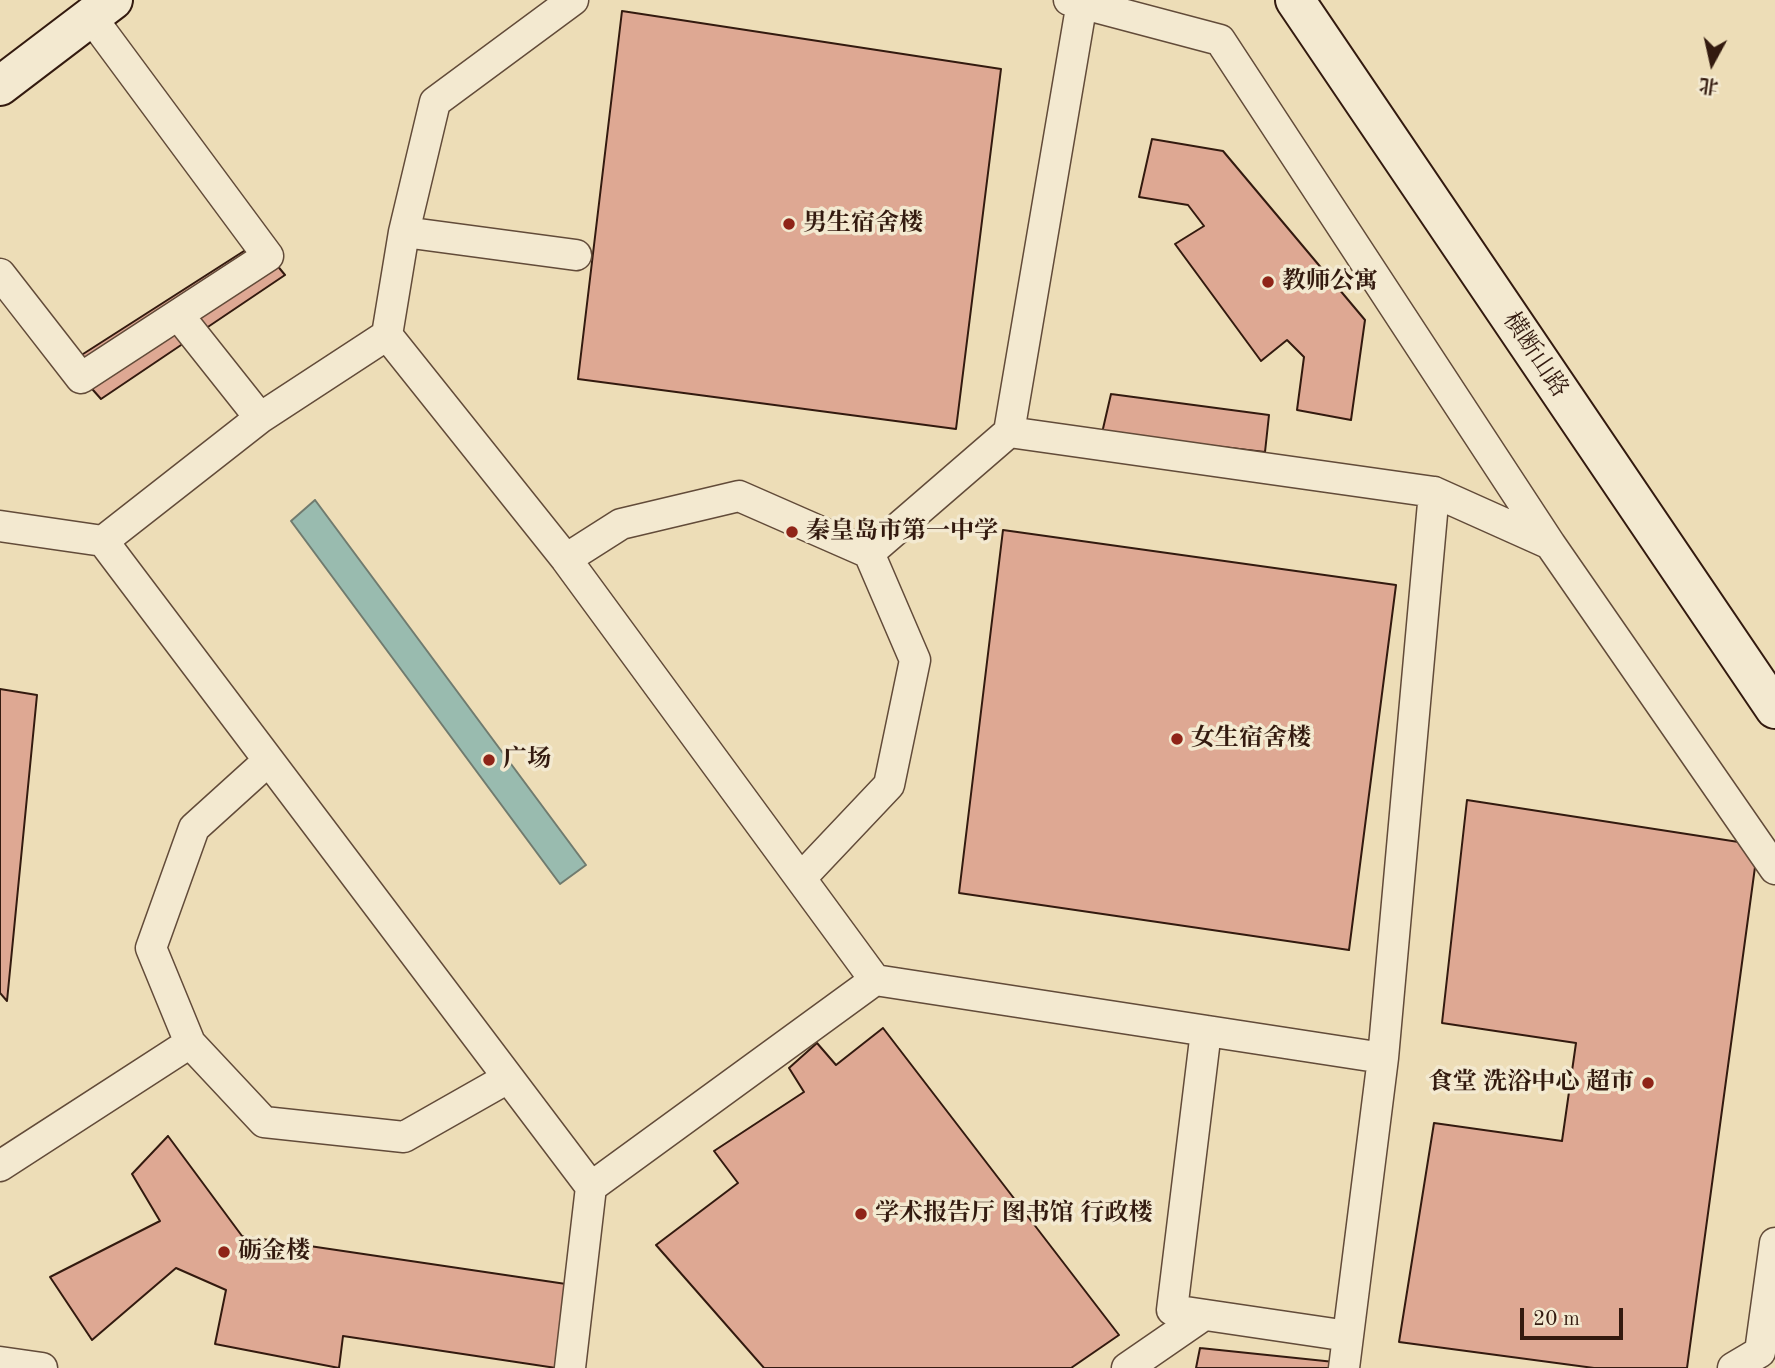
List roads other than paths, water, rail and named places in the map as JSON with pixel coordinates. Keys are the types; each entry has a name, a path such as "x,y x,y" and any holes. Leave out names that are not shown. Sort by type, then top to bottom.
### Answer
{"main road":[{"name":"横断山路","path":"1295,0 1775,709"},
{"path":"0,86 102,8"}],"street":[{"path":"103,541 260,418 387,335 404,232 435,102 573,0"},
{"path":"869,553 1009,432 1076,1 1220,40 1550,544 1775,869"},
{"path":"0,274 81,378 268,256 102,8"},
{"path":"404,232 576,255"},
{"path":"179,316 260,418"},
{"path":"387,335 566,559 876,980 1383,1058"},
{"path":"1009,432 1434,492 1550,544"},
{"path":"1344,1368 1383,1058 1434,492"},
{"path":"566,559 621,524 739,496 869,553 915,660 890,785 800,878"},
{"path":"0,526 103,541 591,1187 570,1368"},
{"path":"268,761 194,828 151,948 190,1043 264,1122 404,1138 508,1078"},
{"path":"591,1187 876,980"},
{"path":"1206,1031 1172,1310 1348,1336"},
{"path":"0,1166 190,1043"},
{"path":"1733,1368 1760,1352 1775,1243"},
{"path":"1127,1368 1204,1315"},
{"path":"0,1362 42,1368"}],"water":[{"path":"315,500 586,865 560,884 291,521"}],"place":[{"name":"男生宿舍楼","path":"789,224"},
{"name":"教师公寓","path":"1268,282"},
{"name":"秦皇岛市第一中学","path":"792,532"},
{"name":"女生宿舍楼","path":"1177,739"},
{"name":"广场","path":"489,760"},
{"name":"食堂 洗浴中心 超市","path":"1648,1083"},
{"name":"学术报告厅 图书馆 行政楼","path":"861,1214"},
{"name":"砺金楼","path":"224,1252"}]}
